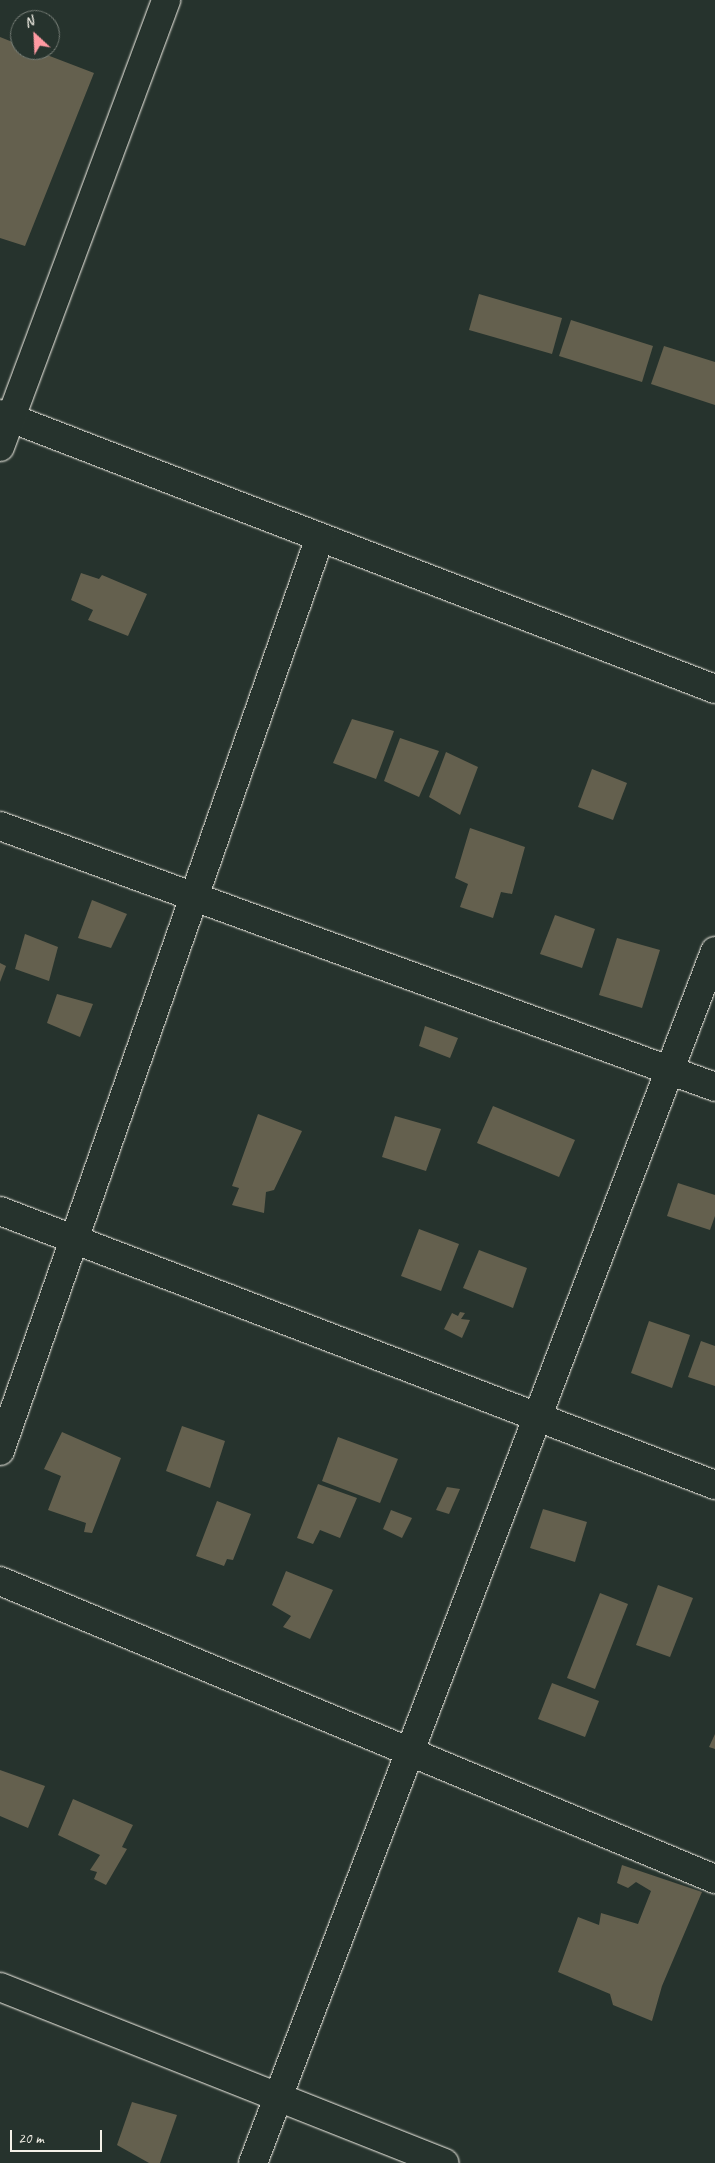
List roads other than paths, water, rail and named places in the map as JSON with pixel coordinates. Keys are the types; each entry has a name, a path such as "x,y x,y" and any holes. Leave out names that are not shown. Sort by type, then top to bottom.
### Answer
{"street":[{"path":"0,447 5,416 166,0"},
{"path":"5,416 715,689"},
{"path":"0,1451 320,537"},
{"path":"0,826 715,1087"},
{"path":"252,2163 411,1752 715,951"},
{"path":"0,1211 715,1484"},
{"path":"0,1581 715,1880"},
{"path":"0,1987 444,2163"}]}
